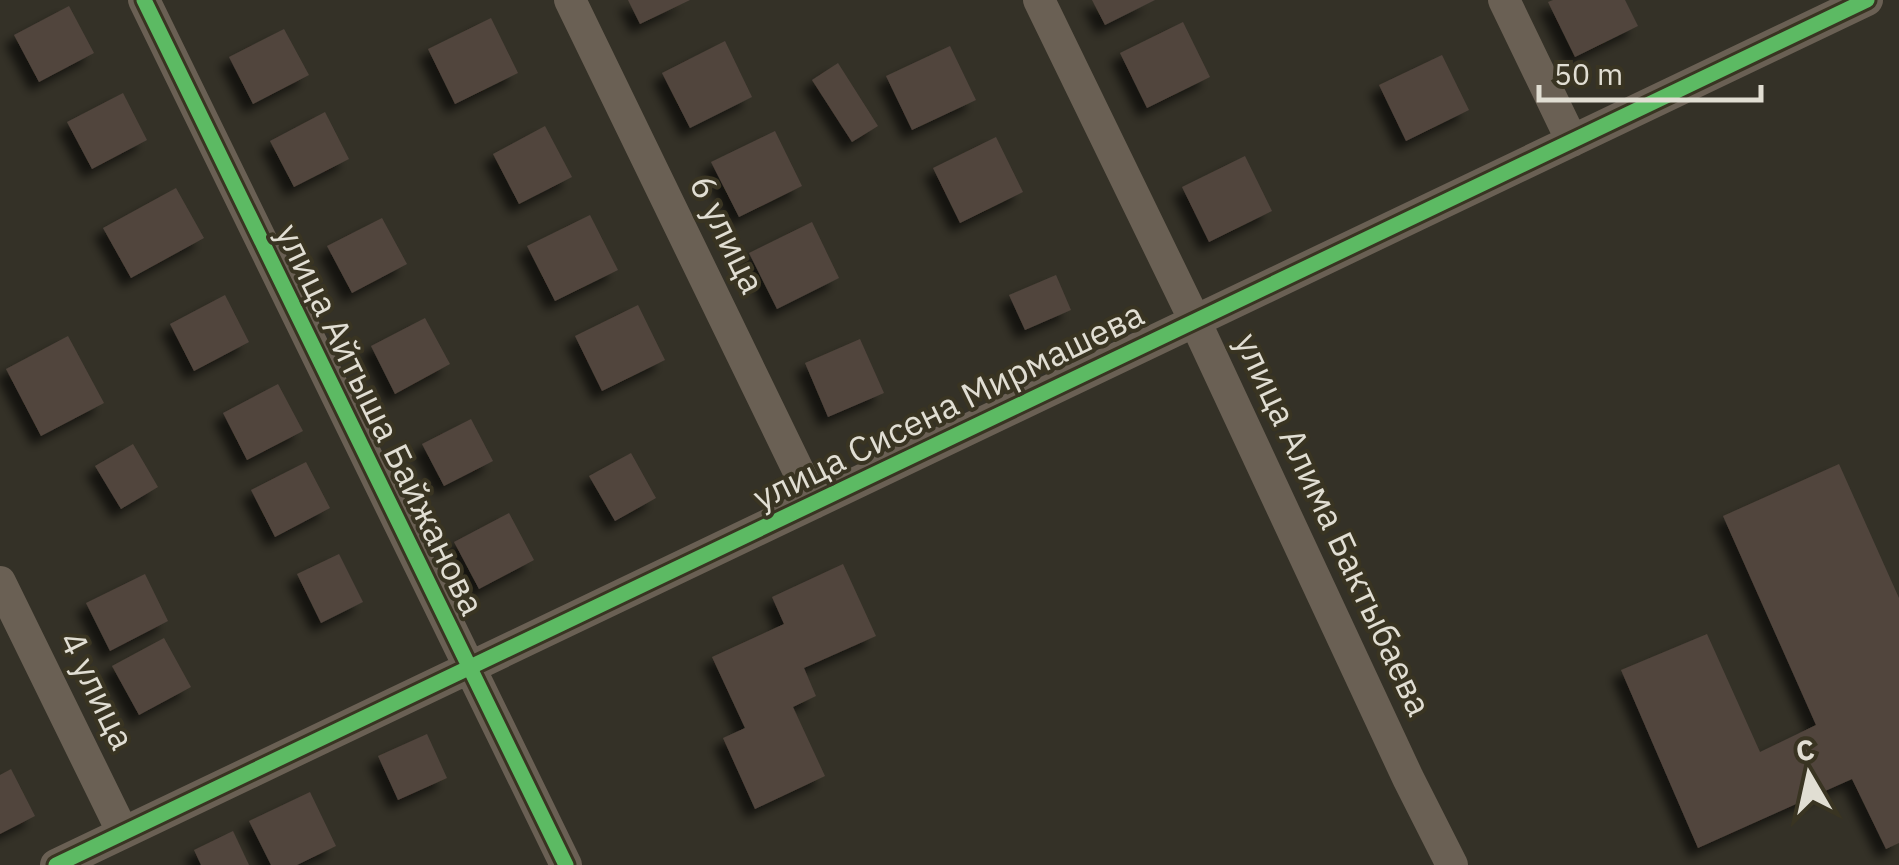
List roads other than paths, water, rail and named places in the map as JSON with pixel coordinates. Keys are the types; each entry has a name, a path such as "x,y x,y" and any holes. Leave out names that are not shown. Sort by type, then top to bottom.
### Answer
{"street":[{"name":"улица Айтыша Байжанова","path":"144,0 566,865"},
{"name":"6 улица","path":"570,0 814,503"},
{"name":"улица Алима Бактыбаева","path":"1039,0 1452,865"},
{"path":"1504,0 1572,140"},
{"name":"улица Сисена Мирмашева","path":"56,865 1867,0"},
{"name":"4 улица","path":"0,582 124,833"}]}
